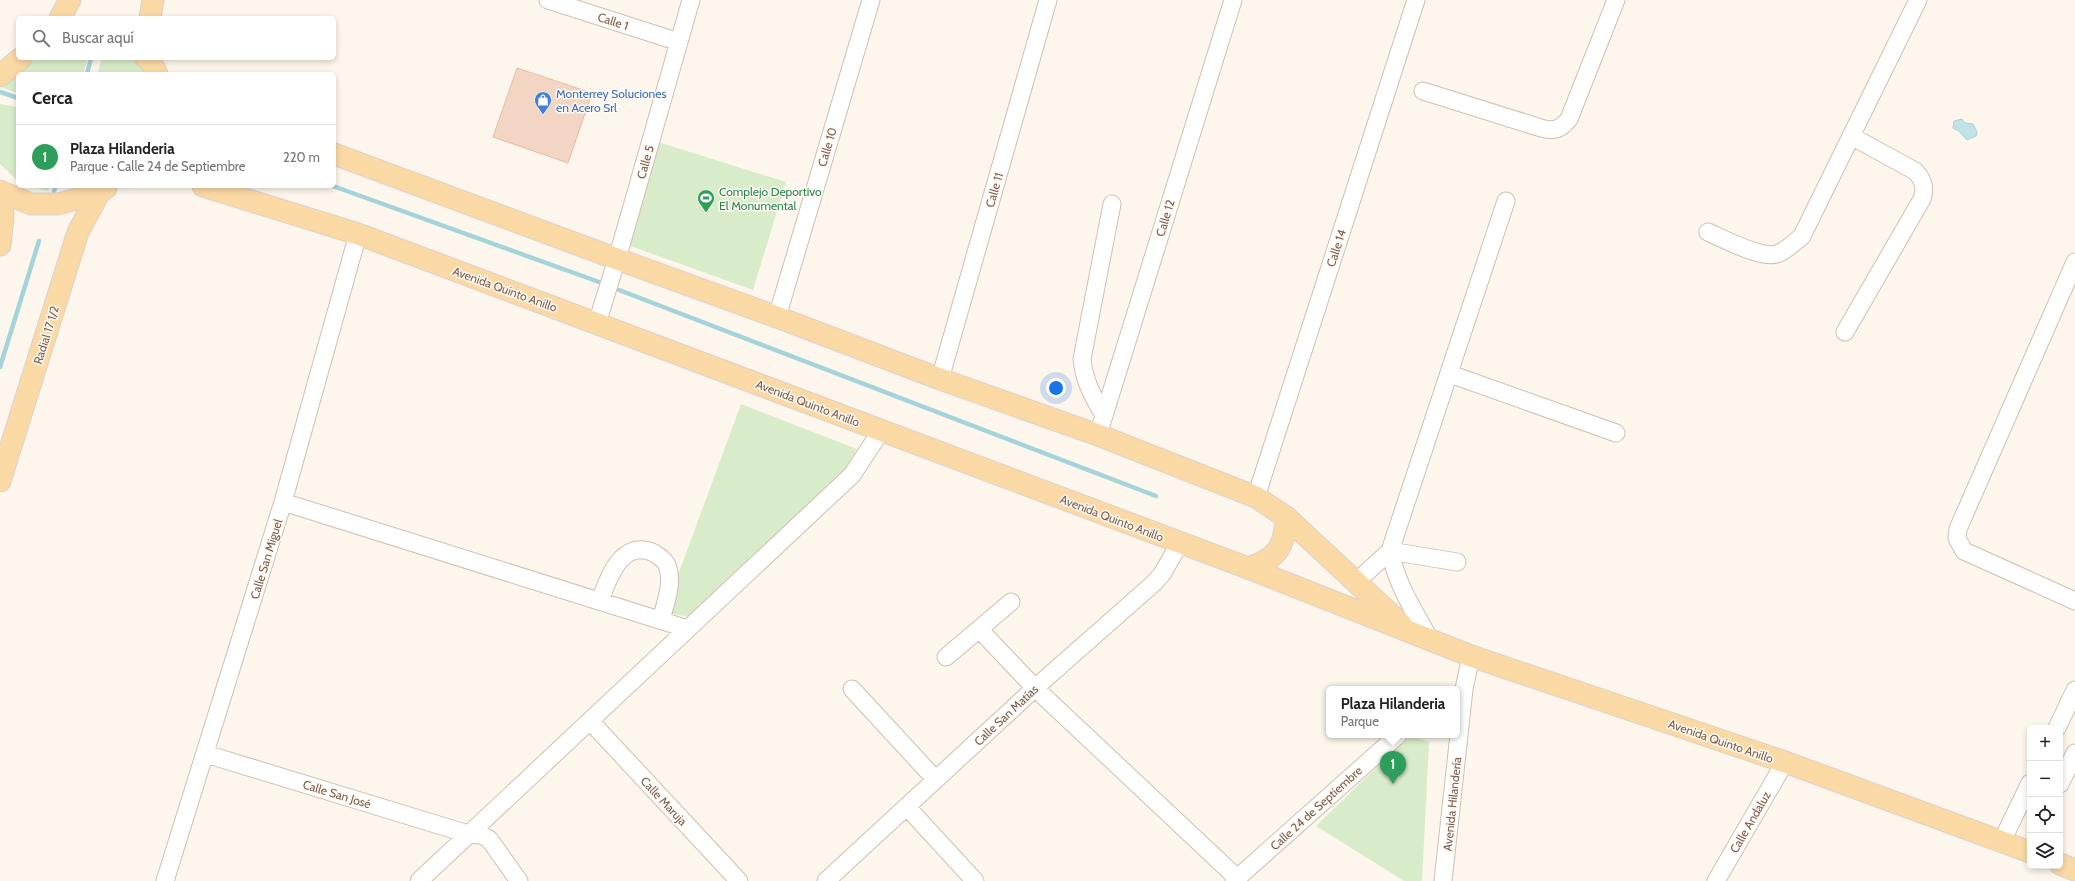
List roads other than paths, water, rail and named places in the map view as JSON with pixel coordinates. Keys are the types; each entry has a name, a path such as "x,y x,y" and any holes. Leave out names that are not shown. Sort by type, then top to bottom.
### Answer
{"main road":[{"path":"61,16 70,0"},
{"path":"150,16 153,0"},
{"name":"Avenida Quinto Anillo","path":"336,155 617,260 777,317 940,379 1098,435 1256,497 1286,517 1410,632"},
{"name":"Avenida Quinto Anillo","path":"208,188 358,234 1180,544 1248,568 1471,656 1785,762 2002,841 2027,848"},
{"path":"0,245 3,217 1,192 31,204 58,204 104,189"},
{"name":"Radial 17 1/2","path":"0,481 78,232 104,189"},
{"path":"1248,568 1265,562 1278,551 1286,534 1286,517"},
{"path":"2063,865 2075,870"}],"street":[{"name":"Calle 1","path":"548,0 679,42"},
{"name":"Calle 5","path":"597,323 617,260 691,0"},
{"name":"Calle 10","path":"777,317 871,0"},
{"name":"Calle 11","path":"940,379 1048,0"},
{"name":"Calle 12","path":"1098,435 1233,0"},
{"name":"Calle 14","path":"1256,497 1416,0"},
{"path":"1424,90 1541,128 1556,130 1564,125 1569,119 1616,0"},
{"path":"1708,232 1763,255 1776,254 1789,248 1802,236 1918,0"},
{"path":"1845,332 1922,199 1924,191 1920,176 1914,171 1851,136"},
{"path":"1356,582 1390,551 1450,374 1506,200"},
{"path":"1104,415 1090,390 1083,372 1082,359 1112,204"},
{"name":"Calle San Miguel","path":"165,881 206,754 283,502 358,234"},
{"path":"2075,262 1958,528 1957,538 1964,551 2075,601"},
{"path":"1450,374 1616,433"},
{"path":"419,881 852,475 881,431"},
{"path":"283,502 688,629"},
{"name":"Calle San Matías","path":"826,881 1035,688 1154,582 1162,574 1180,544"},
{"path":"600,601 608,578 619,560 632,551 646,550 660,556 668,567 670,585 661,620"},
{"path":"1390,551 1457,562"},
{"path":"1390,551 1400,584 1430,640"},
{"path":"946,657 1011,602"},
{"path":"979,629 1035,688 1236,880"},
{"name":"Avenida Hilandería","path":"1460,702 1461,691 1471,656"},
{"path":"852,689 936,780"},
{"path":"2058,725 2075,690"},
{"name":"Calle Maruja","path":"590,721 739,881"},
{"name":"Calle 24 de Septiembre","path":"1236,880 1395,738"},
{"name":"Avenida Hilandería","path":"1443,881 1457,738"},
{"name":"Calle San José","path":"206,754 468,834 481,835 489,839 519,881"},
{"path":"2063,778 2075,754"},
{"name":"Calle Andaluz","path":"1716,881 1785,762"},
{"path":"2002,841 2027,789"},
{"path":"907,807 975,881"}],"water":[{"path":"1962,119 1965,123 1973,124 1977,132 1976,136 1967,140 1959,131 1953,128 1954,121"}],"waterway":[{"path":"88,72 90,60"},
{"path":"0,92 16,97"},
{"path":"336,187 599,282"},
{"path":"0,367 39,241"},
{"path":"619,290 1156,496"}],"place":[{"name":"Monterrey Soluciones en Acero Srl","path":"543,115"},
{"name":"Complejo Deportivo El Monumental","path":"706,213"},
{"name":"Plaza Hilanderia","path":"1393,784"}]}
